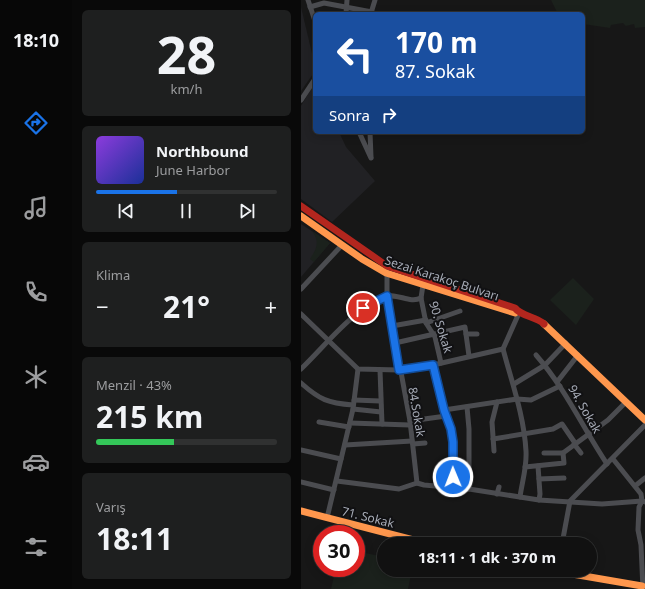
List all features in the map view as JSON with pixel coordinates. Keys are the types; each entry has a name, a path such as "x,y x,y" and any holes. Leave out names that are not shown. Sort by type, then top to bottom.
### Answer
{"street":[{"path":"308,0 313,15"},
{"path":"346,12 347,0"},
{"path":"372,12 375,0"},
{"path":"310,7 324,4 368,12"},
{"path":"301,100 313,82"},
{"path":"360,134 371,158 370,134"},
{"path":"301,206 387,270 515,308 519,313 541,321 578,355 625,403 645,420"},
{"name":"Sezai Karakoç Bulvarı","path":"301,216 342,245 387,270 423,284 513,313 519,313"},
{"path":"301,288 342,245"},
{"name":"84.Sokak","path":"387,270 387,296 399,370 410,423 417,483"},
{"path":"301,369 363,308 387,296 412,301 421,298 423,284"},
{"name":"90. Sokak","path":"421,298 426,321 435,337 441,363"},
{"path":"392,326 426,321 460,311"},
{"path":"519,313 503,349 514,384 524,434 526,452 520,497"},
{"path":"301,314 358,369 399,370 433,365 503,349"},
{"path":"395,343 465,327 469,356"},
{"path":"466,334 477,334"},
{"path":"514,384 545,365 566,344"},
{"name":"94. Sokak","path":"536,355 559,384 588,436 607,464"},
{"path":"319,422 349,425 410,423 467,407 517,399 531,400 559,384 578,355"},
{"path":"433,365 453,442 453,487"},
{"path":"327,518 345,445 358,369"},
{"path":"380,370 381,424"},
{"path":"301,383 318,398 332,404 353,405 380,401"},
{"path":"494,451 491,422 497,402"},
{"path":"544,453 563,453 609,420 625,403"},
{"path":"353,405 381,412"},
{"path":"467,407 469,429 469,489"},
{"path":"493,439 553,429 562,424 581,453"},
{"path":"563,537 570,502 645,425"},
{"path":"345,445 425,443"},
{"path":"301,450 341,458"},
{"path":"525,467 564,463 563,453"},
{"path":"613,459 641,494 643,502"},
{"path":"538,466 539,500"},
{"path":"539,479 564,478"},
{"path":"635,486 645,478"},
{"path":"337,481 399,488 417,483 424,486 453,487 539,500 602,504 643,502"},
{"path":"301,482 334,490"},
{"path":"497,494 499,487"},
{"path":"591,577 643,587 643,544 638,530 639,507 643,502"},
{"name":"71. Sokak","path":"301,511 402,537"}],"shaded area":[{"path":"551,0 645,0 645,27 635,28 634,24 626,26 623,23 611,25 610,28 585,24 585,12 557,12"},
{"path":"301,7 313,58 313,74 301,91"},
{"path":"313,86 313,134 340,134 346,147 375,181 332,222 301,199 301,106"},
{"path":"301,224 330,243 301,277"},
{"path":"312,231 330,243 314,262 310,259 316,248 317,242"},
{"path":"573,278 594,299 576,325 550,300"},
{"path":"365,553 377,556 377,577 411,577 408,589 331,589 334,577 365,577"}],"traffic: slow":[{"path":"301,216 362,259 386,273 515,313"},
{"path":"544,324 645,420"},
{"path":"301,511 402,537"},
{"path":"590,577 642,586"}],"traffic: jam":[{"path":"301,206 387,266 515,308 521,313 537,319 544,324"}],"route":[{"path":"363,308 387,296 399,370 433,365 444,410 451,429 453,442 453,477"}]}
